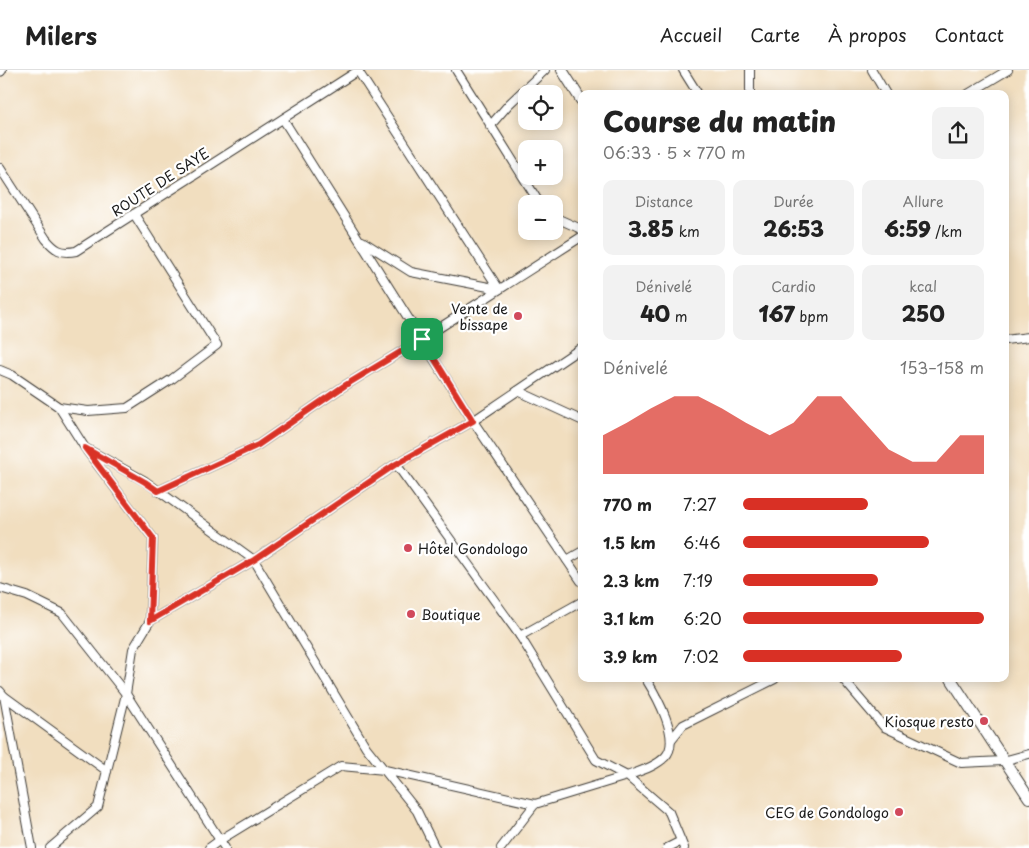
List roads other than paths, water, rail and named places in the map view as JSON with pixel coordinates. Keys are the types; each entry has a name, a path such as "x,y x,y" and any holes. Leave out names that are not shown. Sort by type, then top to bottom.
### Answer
{"street":[{"path":"359,70 499,289"},
{"name":"ROUTE DE SAYE","path":"0,168 54,249 65,254 76,251 359,70"},
{"path":"456,70 534,195"},
{"path":"490,126 509,104 545,70"},
{"path":"562,70 578,95"},
{"path":"683,70 696,90"},
{"path":"750,70 750,90"},
{"path":"872,70 884,90"},
{"path":"975,90 1008,70"},
{"path":"283,119 473,421 578,576"},
{"path":"59,407 88,411 127,408 172,379 217,345 134,214"},
{"path":"563,221 578,229"},
{"path":"359,239 411,272 499,289"},
{"path":"158,491 258,445 344,386 422,339 578,239"},
{"path":"1009,340 1029,337"},
{"path":"50,848 98,808 126,694 133,649 150,621 254,560 396,464 473,421 578,350"},
{"path":"0,370 12,375 59,407 85,448 153,538 150,621"},
{"path":"518,391 578,419"},
{"path":"85,448 145,482 254,560 366,747 417,811 435,848"},
{"path":"396,464 520,636 596,760 627,776 669,812 682,844 667,848"},
{"path":"568,560 578,554"},
{"path":"0,588 27,596 62,613 126,694 226,848"},
{"path":"520,636 578,604"},
{"path":"648,682 659,700 672,740"},
{"path":"209,848 341,766 385,770 535,804 627,776 652,766 666,756 672,740 683,725 769,682"},
{"path":"846,682 884,726 961,763 1004,761 1029,754"},
{"path":"953,682 1029,798"},
{"path":"2,693 107,770"},
{"path":"2,693 32,848"},
{"path":"501,848 535,804"}],"place":[{"name":"Vente de bissape","path":"518,316"},
{"name":"Hôtel Gondologo","path":"408,548"},
{"name":"Boutique","path":"411,614"},
{"name":"Kiosque resto","path":"984,721"},
{"name":"CEG de Gondologo","path":"899,812"}]}
